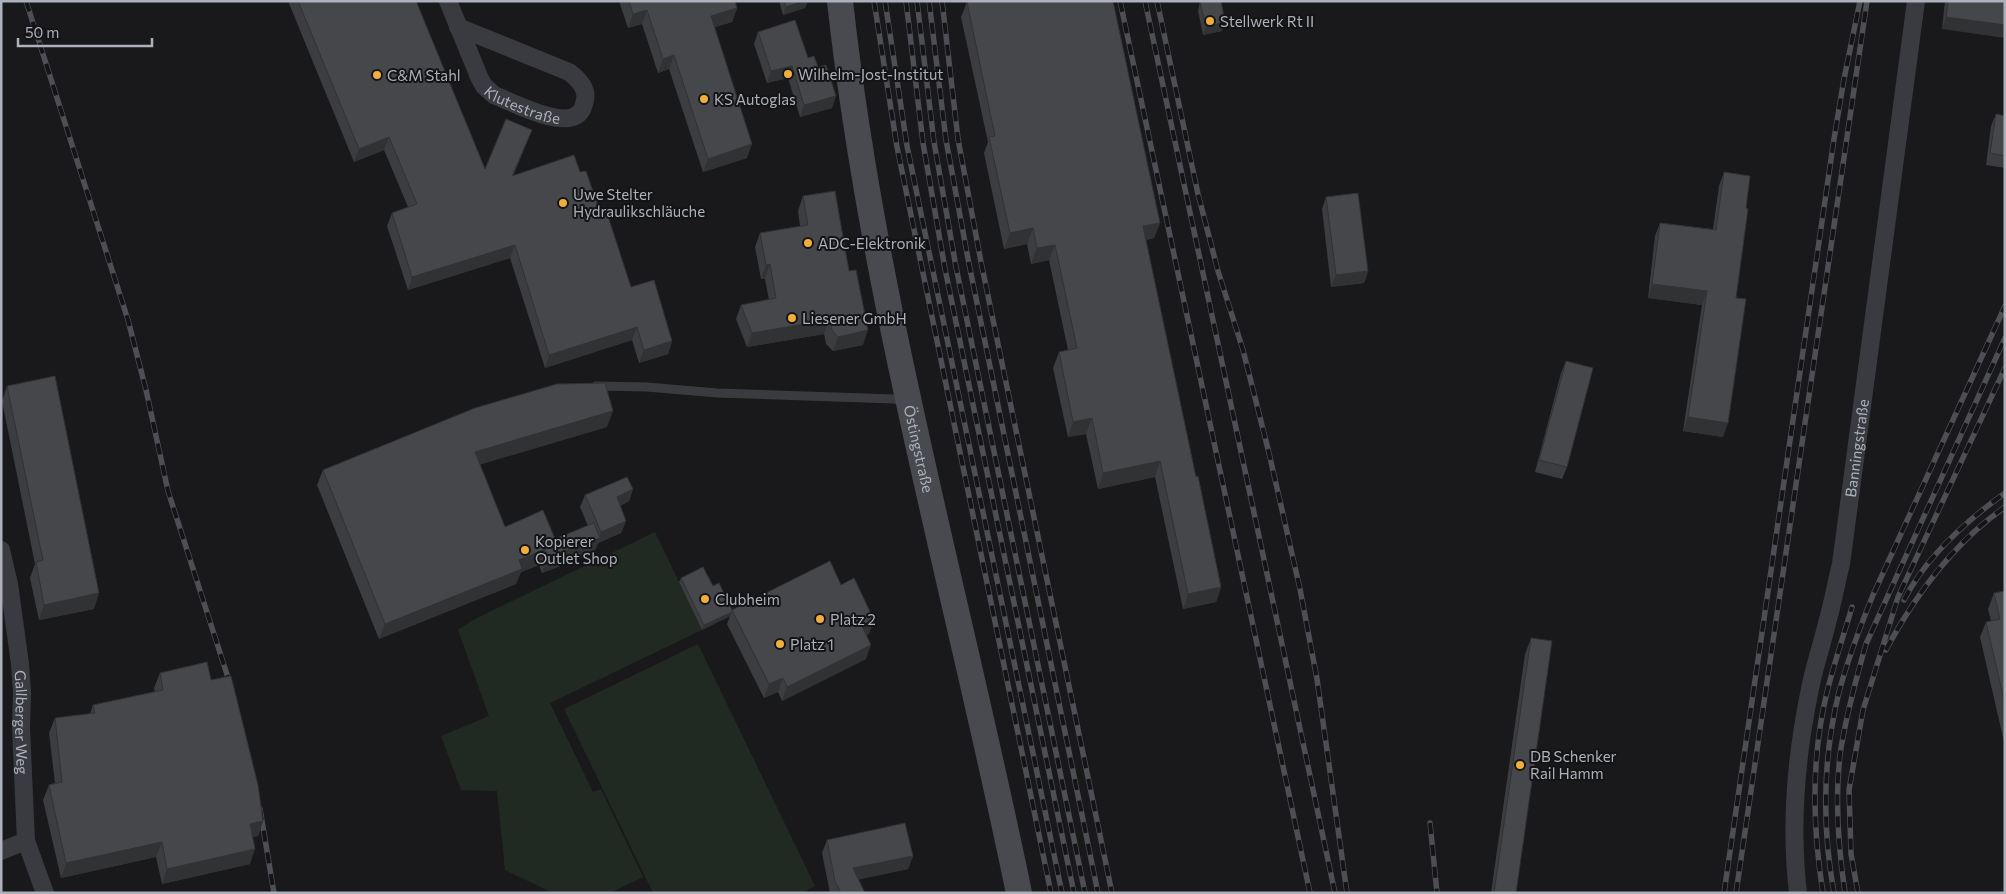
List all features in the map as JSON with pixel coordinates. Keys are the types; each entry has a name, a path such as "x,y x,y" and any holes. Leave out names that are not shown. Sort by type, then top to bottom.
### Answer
{"street":[{"name":"Klutestraße","path":"448,1 458,26 480,80 494,95 550,117 564,119 576,116 582,111 586,96 581,82 569,72 458,26"},
{"name":"Östingstraße","path":"840,1 846,56 870,210 909,402 1019,893"},
{"name":"Banningstraße","path":"1798,893 1794,862 1794,816 1799,760 1810,689 1828,621 1844,546 1916,1"},
{"name":"Gallberger Weg","path":"1,550 9,584 20,664 26,841 45,893"},
{"path":"1,851 26,841"}],"lane":[{"path":"596,386 647,387 717,393 894,399 909,402"}],"shaded area":[{"path":"655,532 702,630 550,703 593,792 601,789 643,877 610,893 553,893 505,870 497,791 461,790 441,736 489,716 458,630 473,620"},
{"path":"698,644 815,886 802,893 653,893 564,709"}],"building":[{"path":"298,1 416,1 485,169 506,119 532,130 512,176 574,155 580,172 586,171 599,209 605,207 631,287 654,280 672,341 644,350 637,327 549,355 515,245 412,277 392,213 417,204 389,137 359,149"},
{"path":"629,1 735,1 737,8 711,16 752,144 708,159 674,55 663,59 647,10 633,14"},
{"path":"784,1 804,1 786,7"},
{"path":"1113,1 1160,223 1143,226 1221,587 1188,594 1160,461 1103,473 1092,418 1073,422 1059,352 1077,348 1055,245 1037,248 1033,228 1010,233 989,137 995,136 967,2"},
{"path":"1221,1 1225,22 1206,27 1200,2"},
{"path":"1948,1 2005,1 2005,25 1946,17"},
{"name":"Wilhelm-Jost-Institut","path":"795,20 808,58 814,56 818,67 826,65 836,96 804,105 792,66 771,71 758,32"},
{"path":"1996,114 2005,116 2005,156 1990,153"},
{"path":"1724,172 1750,176 1746,208 1748,209 1736,298 1746,299 1728,423 1688,417 1707,291 1652,284 1660,223 1716,230"},
{"path":"835,191 849,271 856,270 868,330 838,337 832,330 829,320 752,333 741,305 776,298 770,264 766,265 760,233 808,225 803,196"},
{"path":"1358,193 1368,271 1336,275 1326,197"},
{"path":"1566,361 1593,368 1567,467 1539,460"},
{"path":"55,376 99,593 44,605 36,562 43,560 7,386"},
{"path":"605,383 613,411 475,452 505,527 543,510 555,539 594,523 600,538 548,557 545,549 519,560 522,569 385,624 323,470 475,408 557,384"},
{"path":"627,477 633,489 617,497 626,521 601,532 585,495"},
{"path":"830,561 841,585 854,578 874,620 862,626 871,645 787,687 783,678 769,684 732,610"},
{"name":"Clubheim","path":"703,567 713,586 719,583 732,610 732,612 704,625 681,578"},
{"path":"2005,591 2005,704 1986,622 2000,619 1994,593"},
{"name":"DB Schenker Rail Hamm","path":"1531,638 1552,641 1516,893 1494,893"},
{"path":"207,662 211,680 231,676 258,785 263,821 250,824 255,849 167,869 162,842 66,863 49,785 62,782 55,718 95,713 93,705 163,690 160,673"},
{"path":"905,823 913,856 853,868 865,893 841,893 835,881 827,840"}],"railway":[{"path":"26,1 128,320 146,390 168,491 232,690"},
{"path":"874,1 897,147 1051,893"},
{"path":"885,1 907,146 1062,893"},
{"path":"906,1 923,143 945,269 1074,893"},
{"path":"917,1 934,142 956,267 1085,893"},
{"path":"929,1 946,140 969,264 1098,893"},
{"path":"942,1 958,139 981,262 1112,893"},
{"path":"1120,1 1310,893"},
{"path":"1145,1 1335,893"},
{"path":"1157,1 1198,194 1218,271 1243,350 1300,589 1317,679 1347,893"},
{"path":"1724,893 1834,139 1860,1"},
{"path":"1736,893 1867,1"},
{"path":"1834,893 1827,843 1826,792 1830,742 1839,692 1873,595 2005,306"},
{"path":"1845,893 1840,857 1838,820 1839,766 1849,709 1866,644 2005,338"},
{"path":"1858,893 1851,854 1849,790 1863,710 1898,597 2005,368"},
{"path":"1904,600 1924,569 1948,541 1976,515 2005,493"},
{"path":"1886,650 1913,604 1948,558 1975,531 2005,507"},
{"path":"1823,893 1815,816 1818,739 1828,688 1852,607"},
{"path":"260,809 274,893"},
{"path":"1430,823 1437,893"}],"place":[{"name":"Stellwerk Rt II","path":"1210,21"},
{"name":"Wilhelm-Jost-Institut","path":"788,74"},
{"name":"C&M Stahl","path":"377,75"},
{"name":"KS Autoglas","path":"704,99"},
{"name":"Uwe Stelter Hydraulikschläuche","path":"563,203"},
{"name":"ADC-Elektronik","path":"808,243"},
{"name":"Liesener GmbH","path":"792,318"},
{"name":"Kopierer Outlet Shop","path":"525,550"},
{"name":"Clubheim","path":"705,599"},
{"name":"Platz 2","path":"820,619"},
{"name":"Platz 1","path":"780,644"},
{"name":"DB Schenker Rail Hamm","path":"1520,765"}]}
